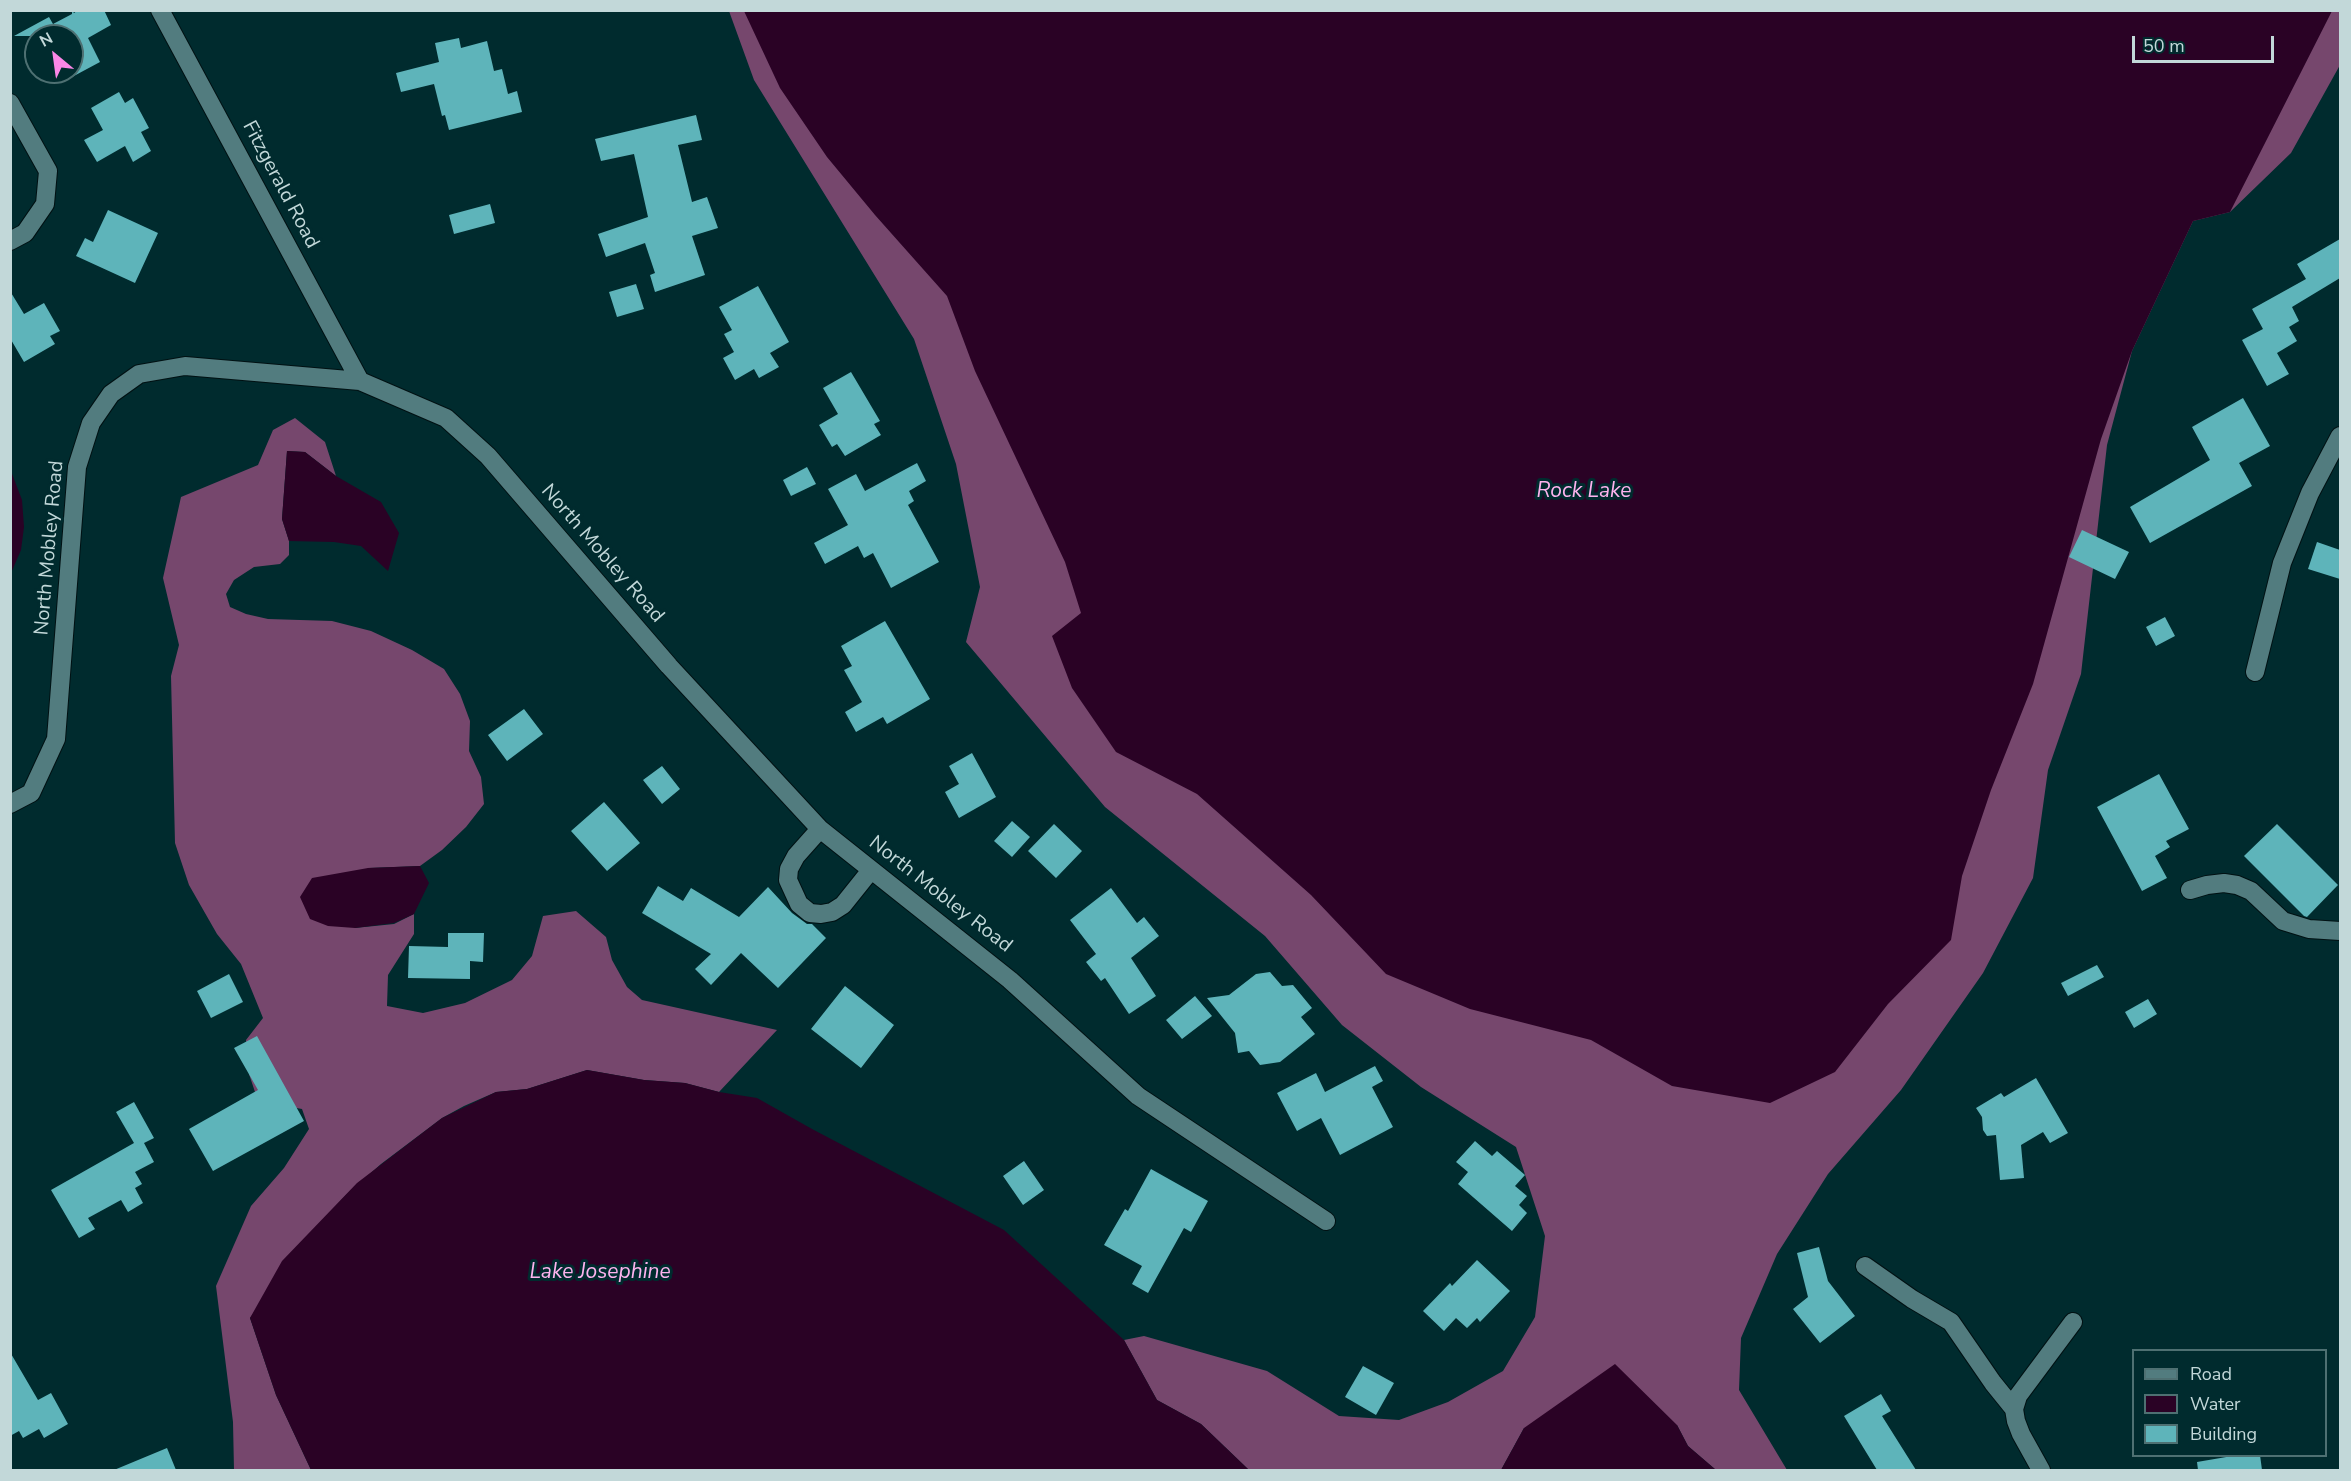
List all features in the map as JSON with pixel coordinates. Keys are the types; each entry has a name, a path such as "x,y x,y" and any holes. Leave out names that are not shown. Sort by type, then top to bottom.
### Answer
{"street":[{"name":"Fitzgerald Road","path":"160,10 360,381"},
{"path":"10,103 48,171 45,204 25,233 10,241"},
{"name":"North Mobley Road","path":"10,804 31,793 56,739 77,467 91,423 111,394 139,374 185,366 360,381 446,418 488,456 669,666 820,829 1010,980 1138,1096 1326,1221"},
{"path":"2255,672 2282,563 2310,493 2340,436"},
{"path":"820,829 796,856 789,869 788,880 799,904 810,913 832,912 843,905 871,870"},
{"path":"2190,890 2224,883 2237,885 2251,891 2283,921 2309,929 2340,931"},
{"path":"1865,1266 1912,1299 1951,1322 2014,1409"},
{"path":"2041,1470 2021,1434 2014,1409 2018,1396 2073,1322"}],"shaded area":[{"name":"Rock Lake","path":"729,11 2340,11 2340,65 2291,153 2230,212 2193,221 2132,351 2107,445 2081,674 2048,770 2033,878 1983,973 1901,1090 1828,1174 1777,1254 1741,1338 1739,1390 1787,1470 1716,1470 1688,1446 1677,1425 1524,1428 1501,1470 1249,1470 1201,1424 1157,1400 1124,1340 1144,1336 1267,1371 1339,1416 1399,1420 1448,1402 1503,1371 1535,1317 1545,1236 1516,1147 1421,1087 1342,1025 1265,936 1105,807 966,642 980,587 956,464 914,339 754,80"},
{"path":"295,418 325,442 336,476 305,452 287,451 282,519 289,541 289,555 280,564 254,567 234,580 226,594 230,607 246,614 268,619 332,621 371,631 412,650 444,669 460,694 470,721 469,751 481,777 484,804 466,827 442,850 420,866 368,868 355,928 394,924 414,914 414,934 388,975 387,1006 423,1013 465,1003 512,980 532,956 543,916 576,911 606,937 612,960 627,987 642,1000 777,1030 719,1092 685,1083 644,1080 587,1070 527,1089 496,1092 464,1106 442,1118 381,1164 346,1195 315,1229 250,1318 276,1395 311,1470 234,1470 233,1422 216,1286 251,1206 284,1168 309,1129 302,1109 258,1101 249,1074 246,1040 263,1018 241,964 217,934 189,885 175,843 171,676 179,645 163,578 181,497 258,465 273,430"}],"water":[{"name":"Rock Lake","path":"744,11 2332,11 2230,212 2193,221 2132,351 2101,439 2033,684 1991,790 1962,876 1951,940 1888,1004 1835,1072 1770,1103 1672,1086 1591,1040 1470,1009 1386,974 1311,895 1197,794 1116,752 1072,688 1052,636 1081,613 1065,562 975,371 947,296 827,157 780,88"},
{"path":"287,451 305,452 336,476 381,502 399,533 388,571 361,546 334,542 289,541 282,519"},
{"path":"11,471 22,500 24,527 21,550 11,573"},
{"path":"420,866 429,883 414,914 394,923 355,928 328,926 310,919 300,897 312,878 368,868"},
{"name":"Lake Josephine","path":"587,1070 644,1080 685,1083 719,1092 757,1098 1004,1230 1124,1340 1157,1400 1201,1424 1249,1470 311,1470 276,1395 250,1318 282,1261 357,1183 442,1118 496,1092 527,1089"},
{"path":"1615,1364 1677,1425 1688,1446 1716,1470 1501,1470 1524,1428"}],"building":[{"path":"72,10 74,13 78,10 104,10 111,25 88,38 100,62 84,71 84,24 53,24 72,14"},
{"path":"49,17 53,24 36,24"},
{"path":"24,31 24,36 14,36"},
{"path":"459,38 461,48 487,41 494,71 502,69 508,94 517,91 522,112 449,130 445,115 442,116 434,84 401,92 396,73 439,62 435,43"},
{"path":"119,92 125,103 133,98 149,128 141,132 151,151 133,162 125,146 97,162 84,140 103,130 91,108"},
{"path":"696,115 702,140 678,145 692,202 707,197 718,228 692,236 705,275 655,292 650,275 655,273 645,243 606,257 598,234 648,217 634,154 601,161 595,139"},
{"path":"490,204 495,223 454,234 449,215"},
{"path":"108,210 158,233 135,283 76,256 85,238 93,242"},
{"path":"2340,239 2340,278 2292,307 2299,321 2289,327 2297,341 2277,353 2289,374 2267,386 2242,340 2263,329 2252,309 2306,279 2297,264"},
{"path":"636,284 644,309 617,317 609,292"},
{"path":"758,286 789,342 770,353 779,367 759,378 754,369 735,380 723,358 734,352 724,334 732,330 719,307"},
{"path":"10,291 24,314 44,303 60,331 50,336 55,344 24,362 10,338"},
{"path":"851,372 880,421 874,424 881,435 845,456 837,444 832,447 819,425 838,414 823,388"},
{"path":"2243,398 2270,446 2239,463 2252,486 2150,543 2130,507 2210,460 2192,427"},
{"path":"917,463 926,481 909,491 914,501 908,505 939,562 891,588 873,553 864,558 858,546 825,564 814,543 848,525 828,489 856,474 865,491"},
{"path":"807,467 816,484 791,496 783,480"},
{"path":"2082,530 2129,552 2115,579 2069,557"},
{"path":"2317,542 2340,550 2340,579 2308,569"},
{"path":"2165,617 2175,636 2156,646 2146,627"},
{"path":"885,621 930,699 887,724 883,717 856,732 845,712 862,702 844,670 852,666 841,646"},
{"path":"524,709 543,734 507,761 488,735"},
{"path":"972,753 996,797 959,818 945,792 959,784 949,766"},
{"path":"662,766 680,789 662,804 643,780"},
{"path":"2159,774 2189,829 2166,841 2170,847 2155,856 2167,878 2142,891 2097,807"},
{"path":"604,802 640,843 607,871 571,831"},
{"path":"1012,821 1030,837 1012,857 994,841"},
{"path":"1054,824 1082,851 1056,878 1028,851"},
{"path":"2277,824 2338,885 2307,917 2244,856"},
{"path":"658,886 683,901 691,888 739,917 768,887 792,913 807,924 812,924 826,938 778,988 741,953 711,985 695,969 711,954 642,913"},
{"path":"1111,888 1137,923 1144,917 1159,936 1131,958 1156,996 1129,1014 1105,978 1101,981 1086,962 1096,954 1070,920"},
{"path":"448,933 484,933 483,962 470,961 470,979 408,978 409,946 448,947"},
{"path":"2097,965 2104,977 2068,996 2061,983"},
{"path":"1270,972 1282,986 1293,985 1312,1008 1301,1017 1315,1034 1280,1062 1260,1065 1249,1051 1238,1053 1235,1033 1207,998 1229,995 1256,974"},
{"path":"229,974 243,1002 211,1018 197,991"},
{"path":"845,986 894,1025 861,1068 811,1029"},
{"path":"1195,996 1212,1016 1182,1039 1166,1020"},
{"path":"2148,999 2157,1014 2134,1028 2125,1012"},
{"path":"257,1036 304,1121 213,1171 189,1129 258,1090 234,1048"},
{"path":"1375,1066 1383,1081 1372,1087 1393,1127 1340,1155 1321,1118 1297,1131 1277,1093 1316,1073 1325,1092"},
{"path":"2036,1078 2068,1133 2050,1143 2043,1132 2021,1145 2024,1178 2000,1180 1996,1135 1987,1136 1983,1130 1982,1117 1976,1108 2001,1093 2004,1097"},
{"path":"134,1102 154,1138 144,1143 154,1162 135,1172 142,1184 135,1188 143,1203 128,1212 121,1200 88,1218 95,1229 79,1238 51,1190 134,1143 116,1112"},
{"path":"1475,1141 1492,1156 1497,1151 1525,1175 1515,1186 1527,1196 1519,1205 1527,1213 1512,1231 1458,1184 1468,1172 1456,1162"},
{"path":"1024,1161 1044,1190 1023,1205 1003,1176"},
{"path":"1151,1169 1208,1201 1191,1232 1184,1228 1148,1293 1132,1284 1142,1266 1104,1245 1125,1209 1128,1211"},
{"path":"1819,1247 1828,1281 1855,1316 1820,1343 1793,1309 1808,1297 1797,1253"},
{"path":"1477,1260 1510,1291 1480,1322 1477,1318 1467,1328 1456,1318 1444,1331 1423,1311 1450,1283 1452,1286"},
{"path":"10,1352 38,1400 51,1393 68,1424 44,1438 39,1429 23,1438 19,1431 10,1436"},
{"path":"1363,1366 1394,1383 1376,1415 1345,1397"},
{"path":"1881,1394 1891,1411 1882,1416 1916,1470 1877,1470 1844,1416"},
{"path":"167,1448 176,1470 114,1470"},
{"path":"2226,1457 2260,1457 2262,1470 2198,1470 2197,1462"}]}
